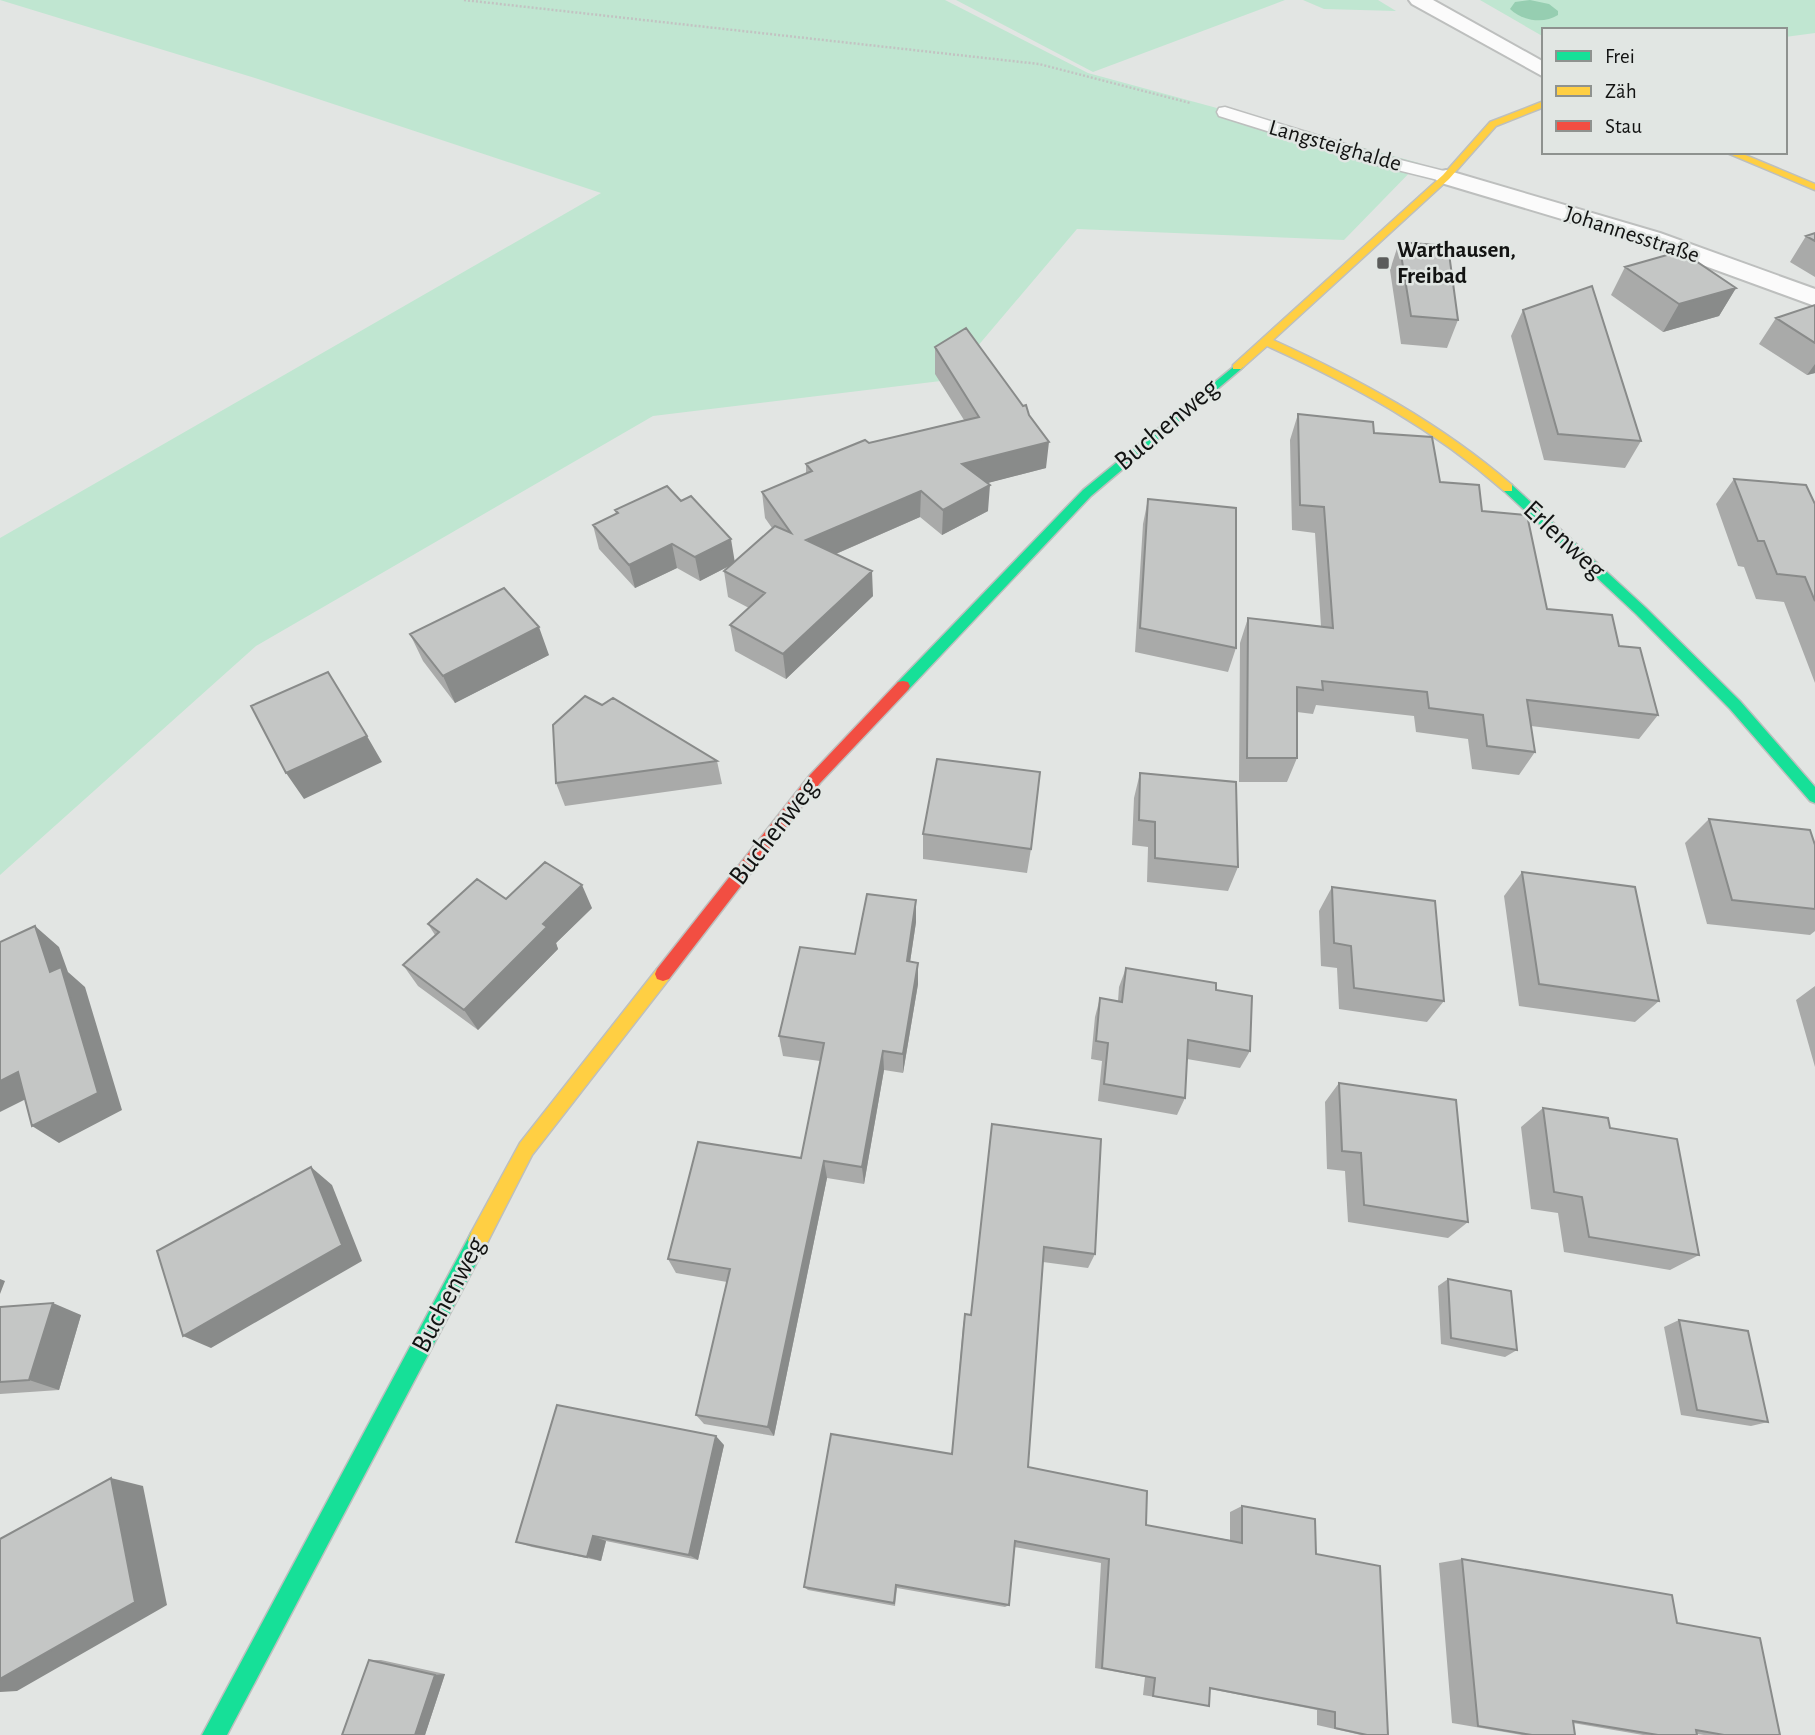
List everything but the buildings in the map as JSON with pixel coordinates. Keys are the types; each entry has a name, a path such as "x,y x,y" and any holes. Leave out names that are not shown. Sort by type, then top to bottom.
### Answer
{"street":[{"path":"1419,0 1542,70"},
{"name":"Buchenweg","path":"214,1735 526,1149 824,769 1087,492 1267,342 1446,177 1493,124 1542,105"},
{"path":"1734,154 1815,187"},
{"name":"Johannesstraße","path":"1446,177 1651,239 1815,298"},
{"name":"Erlenweg","path":"1267,342 1390,400 1490,472 1641,611 1735,705 1815,797"}],"lane":[{"name":"Langsteighalde","path":"1225,112 1375,159 1446,177"}],"path":[{"path":"464,0 1040,64 1225,112"}],"shaded area":[{"path":"0,0 945,0 1088,73 1419,163 1344,240 1077,229 949,380 653,416 256,646 0,875 0,538 601,193 255,78"},
{"path":"956,0 1285,0 1093,72"},
{"path":"1303,0 1378,0 1396,11 1324,9"},
{"path":"1480,0 1815,0 1815,33 1787,37 1787,28 1542,28 1542,36"},
{"path":"1530,0 1549,4 1558,11 1558,15 1546,20 1533,20 1510,9 1515,2"}],"traffic: fast":[{"path":"903,686 1087,493 1237,367"},
{"path":"1508,488 1641,611 1735,705 1815,797"},
{"path":"214,1735 478,1240"}],"traffic: slow":[{"path":"1237,367 1446,177 1493,124 1542,105"},
{"path":"1734,154 1815,187"},
{"path":"1267,342 1394,404 1452,442 1508,488"},
{"path":"478,1240 526,1149 663,974"}],"traffic: jam":[{"path":"663,974 815,779 903,686"}],"place":[{"name":"Warthausen, Freibad","path":"1383,263"}]}
